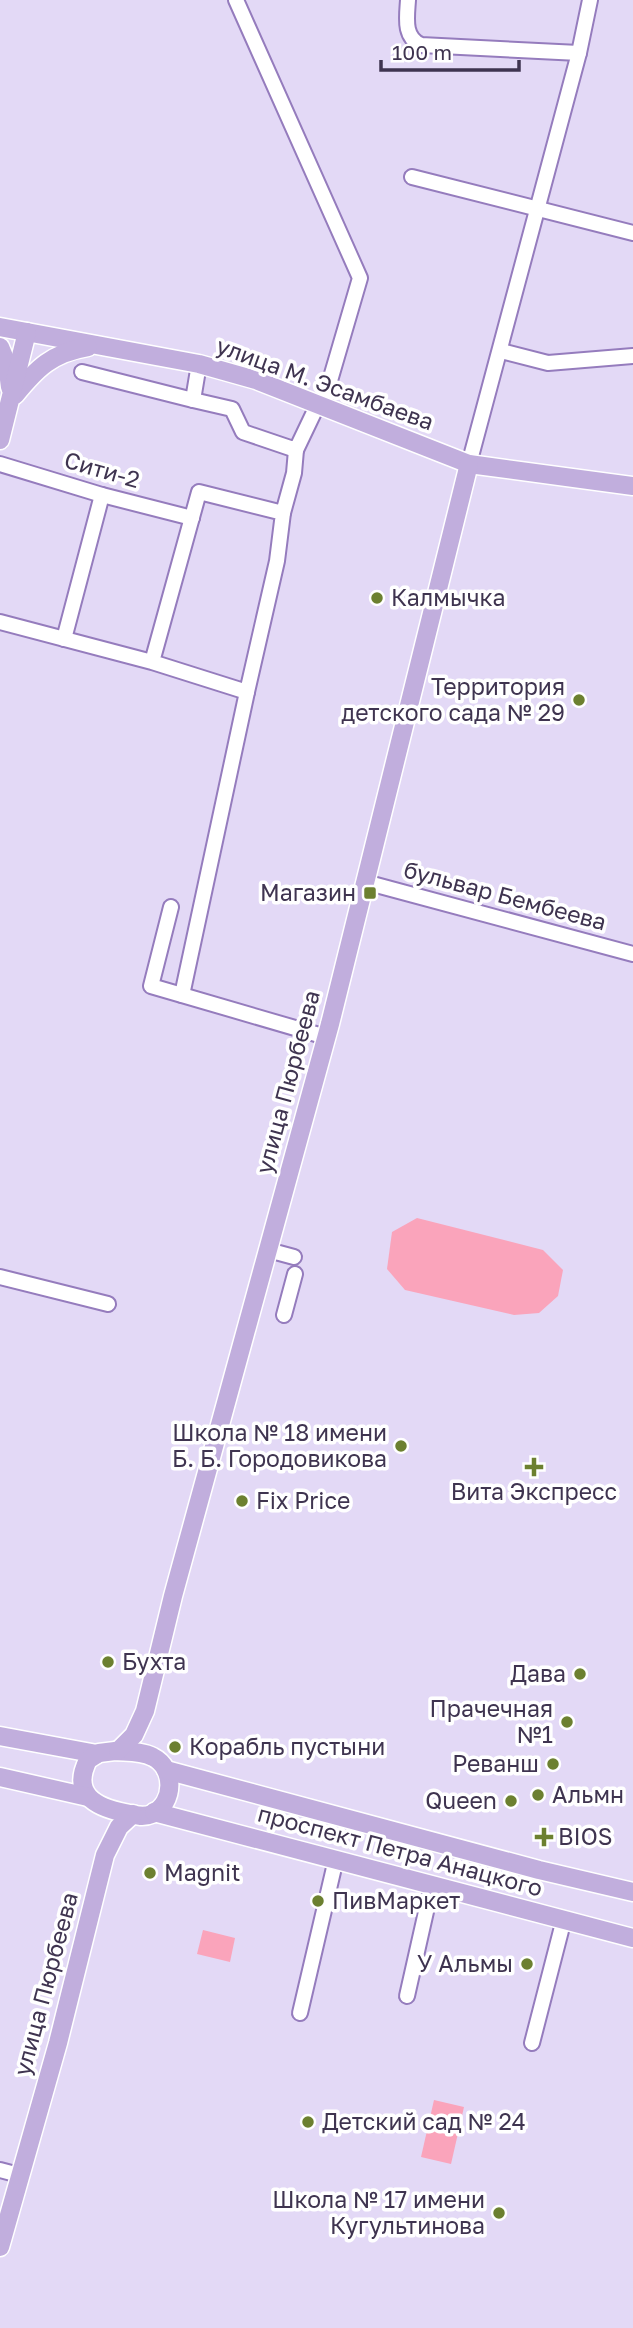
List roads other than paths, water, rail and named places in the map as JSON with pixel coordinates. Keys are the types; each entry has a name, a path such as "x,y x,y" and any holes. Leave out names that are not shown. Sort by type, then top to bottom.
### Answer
{"main road":[{"name":"улица М. Эсамбаева","path":"0,327 199,364 256,380 469,464 633,486"},
{"path":"0,440 27,332"},
{"path":"10,401 49,360 62,353 97,345"},
{"path":"0,347 10,375 10,401"},
{"name":"улица Пюрбеева","path":"145,1711 173,1596 326,1037 469,464"},
{"path":"118,1751 134,1735 145,1711"},
{"path":"145,1711 145,1740 151,1756"},
{"path":"0,1736 97,1754 118,1751 151,1756 160,1761 166,1770 170,1779 170,1790 167,1799 154,1812 142,1816 0,1777"},
{"path":"97,1754 88,1760 82,1779 105,1825 106,1855"},
{"name":"проспект Петра Анацкого","path":"166,1770 539,1870 633,1892"},
{"name":"проспект Петра Анацкого","path":"154,1812 633,1938"},
{"path":"106,1855 119,1828 133,1814"},
{"name":"улица Пюрбеева","path":"0,2247 58,2043 106,1855"}],"street":[{"path":"182,995 276,561 283,513 295,473 296,450 319,407 360,278 236,0"},
{"path":"408,0 407,31 412,39 421,45 579,53"},
{"path":"469,464 579,53 590,0"},
{"path":"412,177 633,233"},
{"path":"501,351 548,363 633,356"},
{"path":"193,400 199,364"},
{"path":"82,372 232,409 243,432 296,450"},
{"name":"Сити-2","path":"0,464 102,495 192,518"},
{"path":"152,662 199,492 283,513"},
{"path":"64,639 102,495"},
{"path":"0,622 152,662 247,692"},
{"name":"бульвар Бембеева","path":"366,882 633,954"},
{"path":"171,907 151,986 326,1037"},
{"path":"268,1250 294,1257"},
{"path":"284,1315 295,1274"},
{"path":"0,1277 108,1304"},
{"path":"300,2013 336,1859"},
{"path":"407,1996 432,1885"},
{"path":"532,2043 564,1919"},
{"path":"0,2170 19,2175"}],"place":[{"name":"Калмычка","path":"377,598"},
{"name":"Территория детского сада № 29","path":"579,700"},
{"name":"Магазин","path":"370,893"},
{"name":"Школа № 18 имени Б. Б. Городовикова","path":"401,1446"},
{"name":"Вита Экспресс","path":"534,1467"},
{"name":"Fix Price","path":"242,1501"},
{"name":"Бухта","path":"108,1662"},
{"name":"Дава","path":"580,1674"},
{"name":"Прачечная №1","path":"567,1722"},
{"name":"Корабль пустыни","path":"175,1747"},
{"name":"Реванш","path":"553,1764"},
{"name":"Альмн","path":"538,1795"},
{"name":"Queen","path":"511,1801"},
{"name":"BIOS","path":"544,1837"},
{"name":"Magnit","path":"150,1873"},
{"name":"ПивМаркет","path":"318,1901"},
{"name":"У Альмы","path":"527,1964"},
{"name":"Детский сад № 24","path":"308,2122"},
{"name":"Школа № 17 имени Кугультинова","path":"499,2213"}]}
